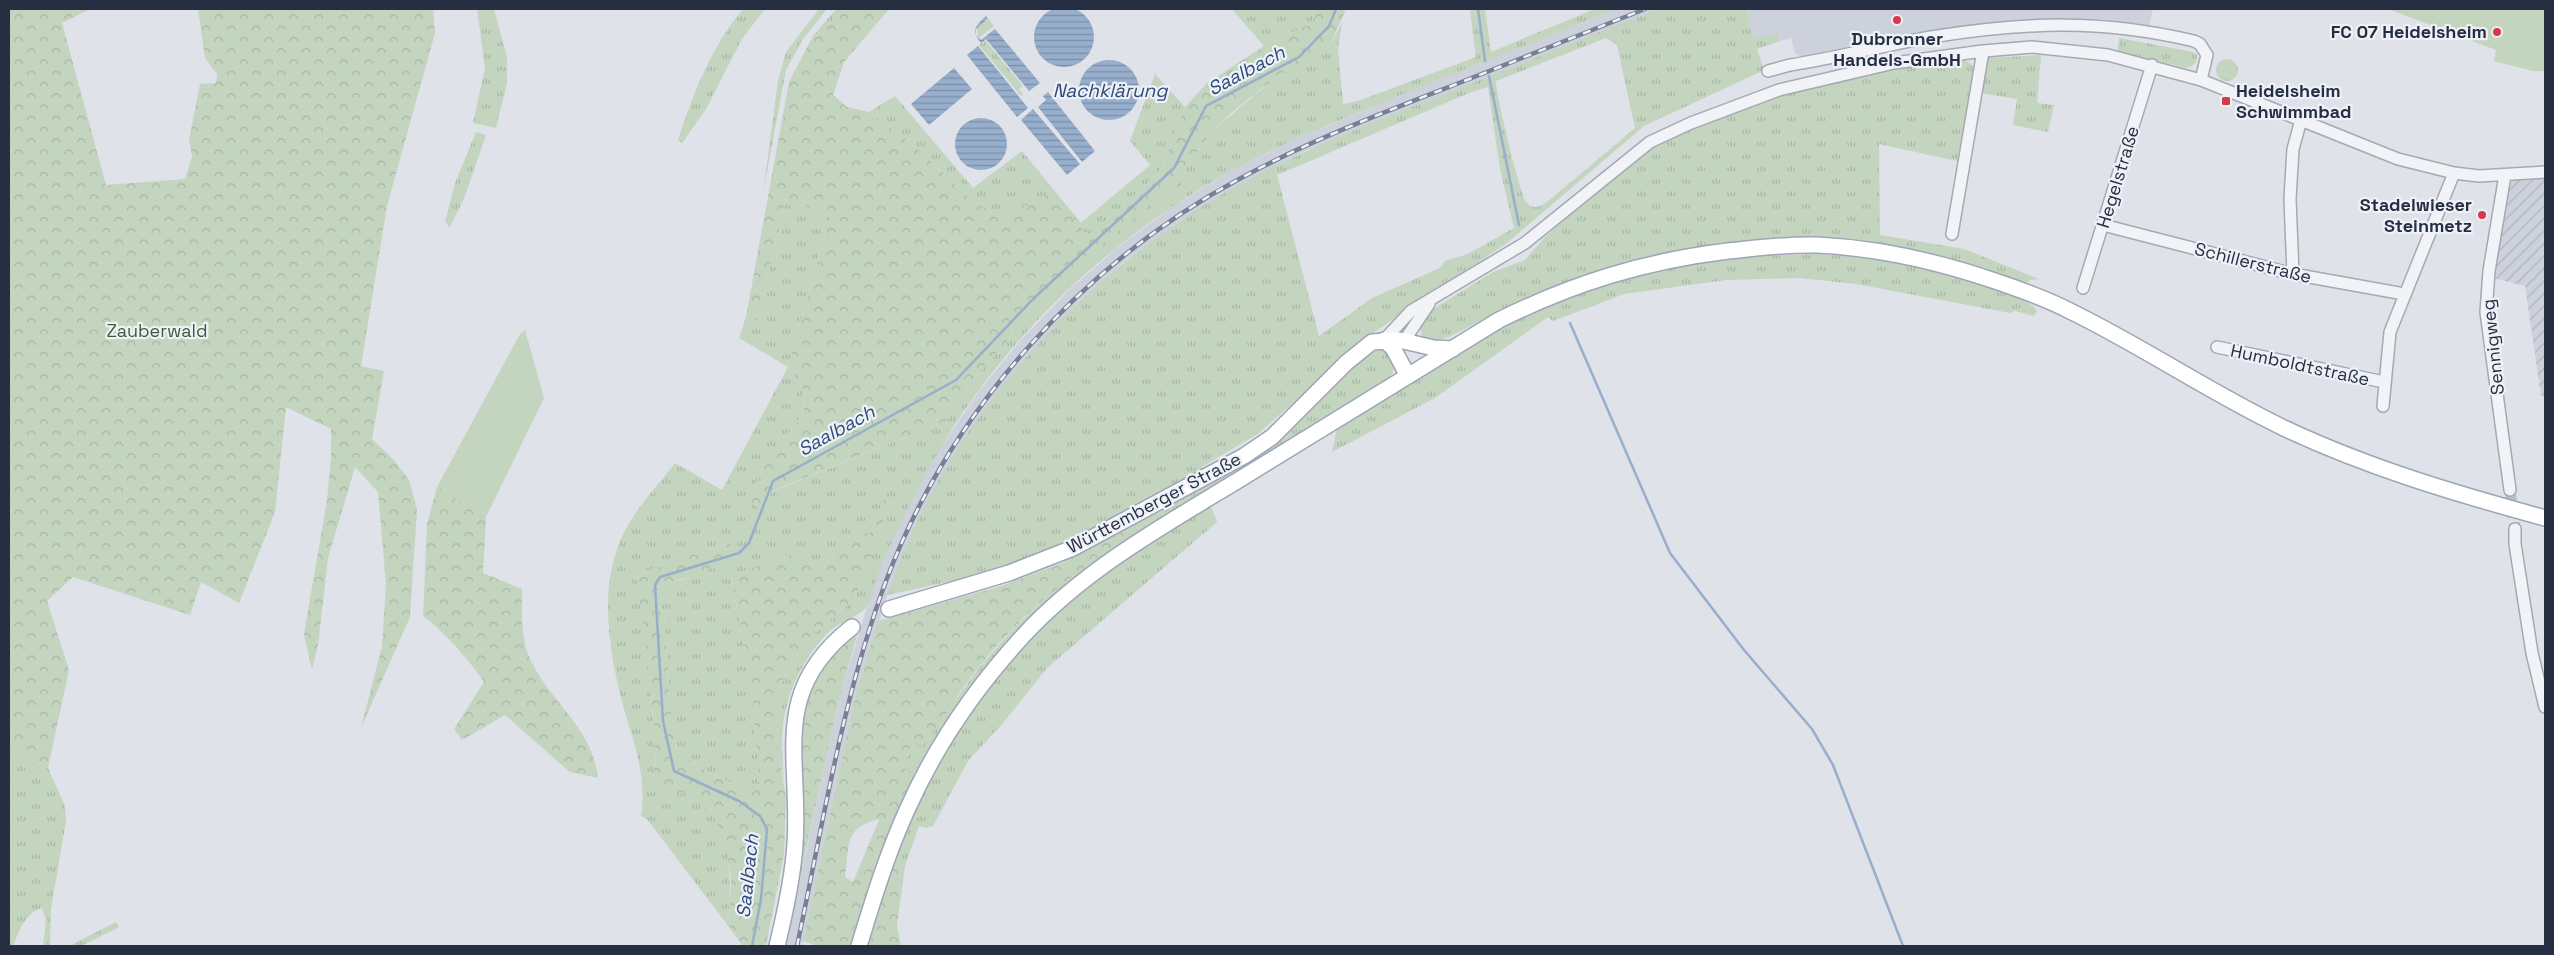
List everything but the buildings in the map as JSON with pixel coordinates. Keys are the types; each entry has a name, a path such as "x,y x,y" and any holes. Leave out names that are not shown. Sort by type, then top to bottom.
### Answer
{"main road":[{"path":"859,946 885,865 907,810 934,758 964,710 1023,635 1084,579 1149,533 1499,320 1546,297 1580,284 1640,266 1694,255 1758,248 1816,245 1885,252 1946,265 2026,292 2069,310 2204,387 2286,429 2351,457 2430,485 2545,518"},
{"path":"1384,340 1453,349"},
{"path":"1384,340 1393,348 1408,376"},
{"name":"Württemberger Straße","path":"889,610 1009,573 1073,548 1244,456 1272,437 1365,346 1384,340"},
{"path":"1404,342 1422,367"},
{"path":"777,946 795,846 797,802 792,753 793,725 808,677 836,639 852,627"}],"street":[{"path":"1768,71 1790,64 1931,37 2006,27 2070,24 2131,28 2194,41 2200,44 2208,55 2201,80"},
{"path":"1384,340 1412,311 1525,243 1650,142 1690,123 1779,90 1894,63 1983,50 2032,47 2081,51 2152,65 2201,80 2398,159 2454,173 2505,175 2545,172"},
{"path":"1952,234 1983,50"},
{"name":"Hegelstraße","path":"2084,288 2152,65"},
{"path":"2293,274 2290,199 2293,149 2301,120"},
{"path":"2383,406 2390,332 2454,173"},
{"name":"Sennigweg","path":"2505,175 2489,271 2486,312 2510,490"},
{"name":"Schillerstraße","path":"2103,225 2293,274 2404,294"},
{"path":"1404,342 1422,312 1435,297"},
{"name":"Humboldtstraße","path":"2217,347 2384,382"},
{"path":"2515,529 2515,544 2532,653 2545,707"}],"shaded area":[{"path":"1617,9 1658,9 1303,152 1182,219 1127,259 1079,301 1031,351 984,412 951,461 918,521 892,580 855,698 802,946 786,946 840,694 877,575 904,515 937,453 980,390 1020,341 1068,291 1117,248 1173,206 1233,170 1296,139 1394,98 1394,96"},
{"path":"1746,9 2153,9 2149,25 2101,19 2032,19 1929,32 1801,57 1795,53 1791,38 1780,41 1778,34 1754,41"},
{"path":"2545,177 2545,396 2541,396 2525,286 2493,278 2507,180"}],"green space":[{"name":"Zauberwald","path":"9,9 90,9 62,23 106,185 185,179 192,156 189,140 200,84 216,83 217,74 205,58 198,9 433,9 435,33 387,206 361,366 384,371 372,439 393,459 409,480 417,509 410,617 361,728 382,646 386,583 378,492 355,467 328,558 318,645 312,670 304,634 327,500 331,457 331,429 286,407 275,512 239,603 201,582 190,615 73,577 47,601 69,670 48,768 30,759 9,754"},
{"path":"477,9 494,9 507,57 507,83 496,128 473,123 485,68"},
{"path":"743,9 765,9 742,39 706,109 682,143 678,140 704,71 732,23"},
{"path":"819,9 827,9 803,39 786,70 763,193 778,81 786,52"},
{"path":"836,9 846,9 813,36"},
{"path":"846,9 889,9 844,62 833,95 847,107 869,112 915,146 967,196 1003,220 1048,193 1089,235 1159,173 1185,107 1206,84 1264,46 1316,21 1311,9 1346,9 1329,47 1275,78 1237,108 1212,131 1181,174 1181,186 1146,208 1100,247 1037,308 972,380 946,421 772,491 764,515 748,498 767,462 804,413 803,388 788,366 830,217 787,198 757,320 746,317 789,82 813,36"},
{"path":"1232,9 1311,9 1316,21 1264,46"},
{"path":"1470,9 1485,9 1491,52 1595,9 1617,9 1394,96 1395,98 1314,131 1254,159 1190,195 1147,225 1105,257 1066,292 994,370 963,412 936,456 906,512 880,569 867,606 860,613 831,630 814,649 800,671 786,707 784,719 782,743 784,782 778,751 777,699 787,668 811,636 854,600 875,548 890,501 884,499 870,533 851,533 820,572 731,577 750,676 760,787 752,793 706,771 677,750 671,712 664,614 653,598 660,586 684,579 729,541 636,575 651,689 656,766 650,777 707,807 718,822 724,836 729,866 729,927 647,819 641,816 643,791 640,765 621,696 612,652 609,630 609,585 613,564 624,533 644,502 675,463 722,490 788,367 739,338 746,317 757,320 787,198 830,217 788,366 803,388 804,413 767,462 748,498 764,514 771,492 946,421 972,380 1037,308 1100,247 1146,208 1181,186 1181,174 1212,131 1275,78 1329,47 1342,23 1338,48 1343,104 1358,101 1476,57"},
{"path":"1658,9 1746,9 1754,40 1778,33 1780,41 1757,49 1763,67 1762,71 1644,126 1507,243 1367,337 1259,433 1202,467 1205,471 1116,519 1008,569 887,595 913,531 945,470 983,411 1027,356 1075,306 1128,259 1184,218 1243,183 1290,159 1363,127","holes":["1606,38 1617,45 1635,128 1547,202 1534,207 1528,205 1523,195 1503,122 1496,81","1488,87 1500,169 1514,228 1468,254 1445,261 1440,268 1372,298 1319,336 1277,175 1469,93"]},
{"name":"FC 07 Heidelsheim","path":"2388,9 2545,9 2545,71 2533,71 2494,61 2496,50"},
{"path":"988,18 994,26 978,37 977,27"},
{"path":"2119,38 2193,52 2197,55 2197,61 2192,66 2186,68 2118,51"},
{"path":"985,40 1023,86 1019,89 1023,94 1021,96 979,45"},
{"path":"2041,55 2037,103 2054,105 2048,132 2013,125 2017,99 1980,93 1985,58"},
{"path":"1958,59 1966,61 1975,67 1957,161 1879,144 1880,235 1964,249 2039,279 2031,280 2025,284 1953,260 1926,254 1820,241 1606,269 1529,296 1449,337 1432,342 1422,338 1420,326 1428,313 1493,272 1525,260 1545,237 1587,200 1639,156 1667,139 1780,94 1891,69"},
{"path":"2227,59 2235,62 2238,70 2235,78 2227,81 2219,78 2216,70 2219,62"},
{"path":"1155,74 1185,107 1159,173 1089,235 1048,193 1003,220 967,196 915,146 869,112 895,96 973,188 1022,151 1081,223 1150,165 1130,141"},
{"path":"476,132 486,135 465,196 450,227 445,222 455,183"},
{"path":"1817,254 1900,263 1943,273 2013,295 2029,303 2037,311 2034,316 2015,311 2010,313 1856,284 1800,278 1726,280 1624,294 1553,321 1548,317 1435,398 1332,452 1337,429 1510,322 1555,301 1629,274 1732,257"},
{"path":"525,330 544,398 487,515 437,487 520,334"},
{"path":"1379,349 1387,351 1393,361 1394,367 1389,378 1132,537 1069,583 1029,622 930,746 915,773 902,767 910,748 918,744 923,745 978,669 1011,631 1063,581 1110,547 1191,496 1065,562 1065,559 1265,450 1364,358"},
{"path":"437,487 486,515 483,573 522,589 522,627 528,654 541,678 571,718 588,745 598,778 570,772 505,715 462,740 454,729 484,682 456,647 423,616 427,524"},
{"path":"1199,491 1109,549 1053,591 1002,640 978,668 922,746 918,744 910,748 902,767 915,773 876,863 850,946 817,946 803,941 855,698 878,621 1001,586 1065,562","holes":["879,820 853,882 845,877 850,840 853,833 859,828 867,823"]},
{"path":"884,499 890,501 875,548 854,600 811,636 787,668 777,699 778,751 786,797 784,854 766,946 743,946 729,927 731,878 725,841 711,809 649,777 656,766 651,689 636,575 729,541 735,562 660,586 653,598 664,614 671,712 677,750 706,771 752,793 760,787 750,676 731,577 787,554 820,572 851,533 870,533"},
{"path":"1210,504 1217,522 1047,668 1003,723 968,761 933,826 926,828 919,826 905,866 894,861 934,765 974,707 1005,668 1053,614 1111,565"},
{"path":"858,632 840,694 806,850 805,830 802,827 800,721 812,686 822,669 842,645"},
{"path":"9,754 30,759 48,768 65,806 66,821 51,909 50,946 43,946 46,920 42,908 27,918 13,946 9,946"},
{"path":"802,827 805,830 806,850 786,946 783,946"},
{"path":"894,861 905,866 897,925 901,946 868,946"},
{"path":"116,922 119,927 81,946 69,946"}],"water":[{"name":"Nachklärung","path":"1064,7 1081,12 1089,20 1094,37 1089,54 1081,62 1064,67 1047,62 1039,54 1034,37 1039,20 1047,12"},
{"path":"986,16 988,18 976,29"},
{"path":"995,29 1040,83 1029,91 986,39 981,43 976,35 981,40"},
{"path":"978,46 1028,108 1017,117 967,55"},
{"name":"Nachklärung","path":"1109,60 1126,65 1134,73 1139,90 1134,107 1126,115 1109,120 1092,115 1084,107 1079,90 1084,73 1092,65"},
{"path":"954,68 972,89 929,125 911,104"},
{"path":"1048,92 1095,151 1082,162 1038,107 1046,100 1043,96"},
{"path":"1033,109 1080,164 1067,175 1021,120"},
{"path":"976,118 986,118 995,122 1003,130 1007,144 1003,158 995,166 986,170 976,170 967,166 959,158 955,149 955,139 959,130 967,122"}],"waterway":[{"name":"Saalbach","path":"752,946 761,899 767,829 760,816 739,801 674,771 663,721 655,585 660,577 739,553 749,543 773,481 956,380 1034,298 1174,168 1206,106 1299,57 1329,26 1336,9"},
{"path":"1478,9 1485,61"},
{"path":"1489,76 1519,225"},
{"path":"1570,323 1670,553 1744,650 1812,729 1833,765 1903,946"}],"tunnel":[{"path":"2510,490 2515,529"}],"railway":[{"path":"797,946 845,716 857,671 886,581 913,518 946,458 985,401 1028,348 1076,298 1127,253 1183,213 1241,178 1346,128 1645,9"}],"place":[{"name":"Dubronner Handels-GmbH","path":"1897,20"},
{"name":"FC 07 Heidelsheim","path":"2497,32"},
{"name":"Heidelsheim Schwimmbad","path":"2226,101"},
{"name":"Stadelwieser Steinmetz","path":"2482,215"}]}
